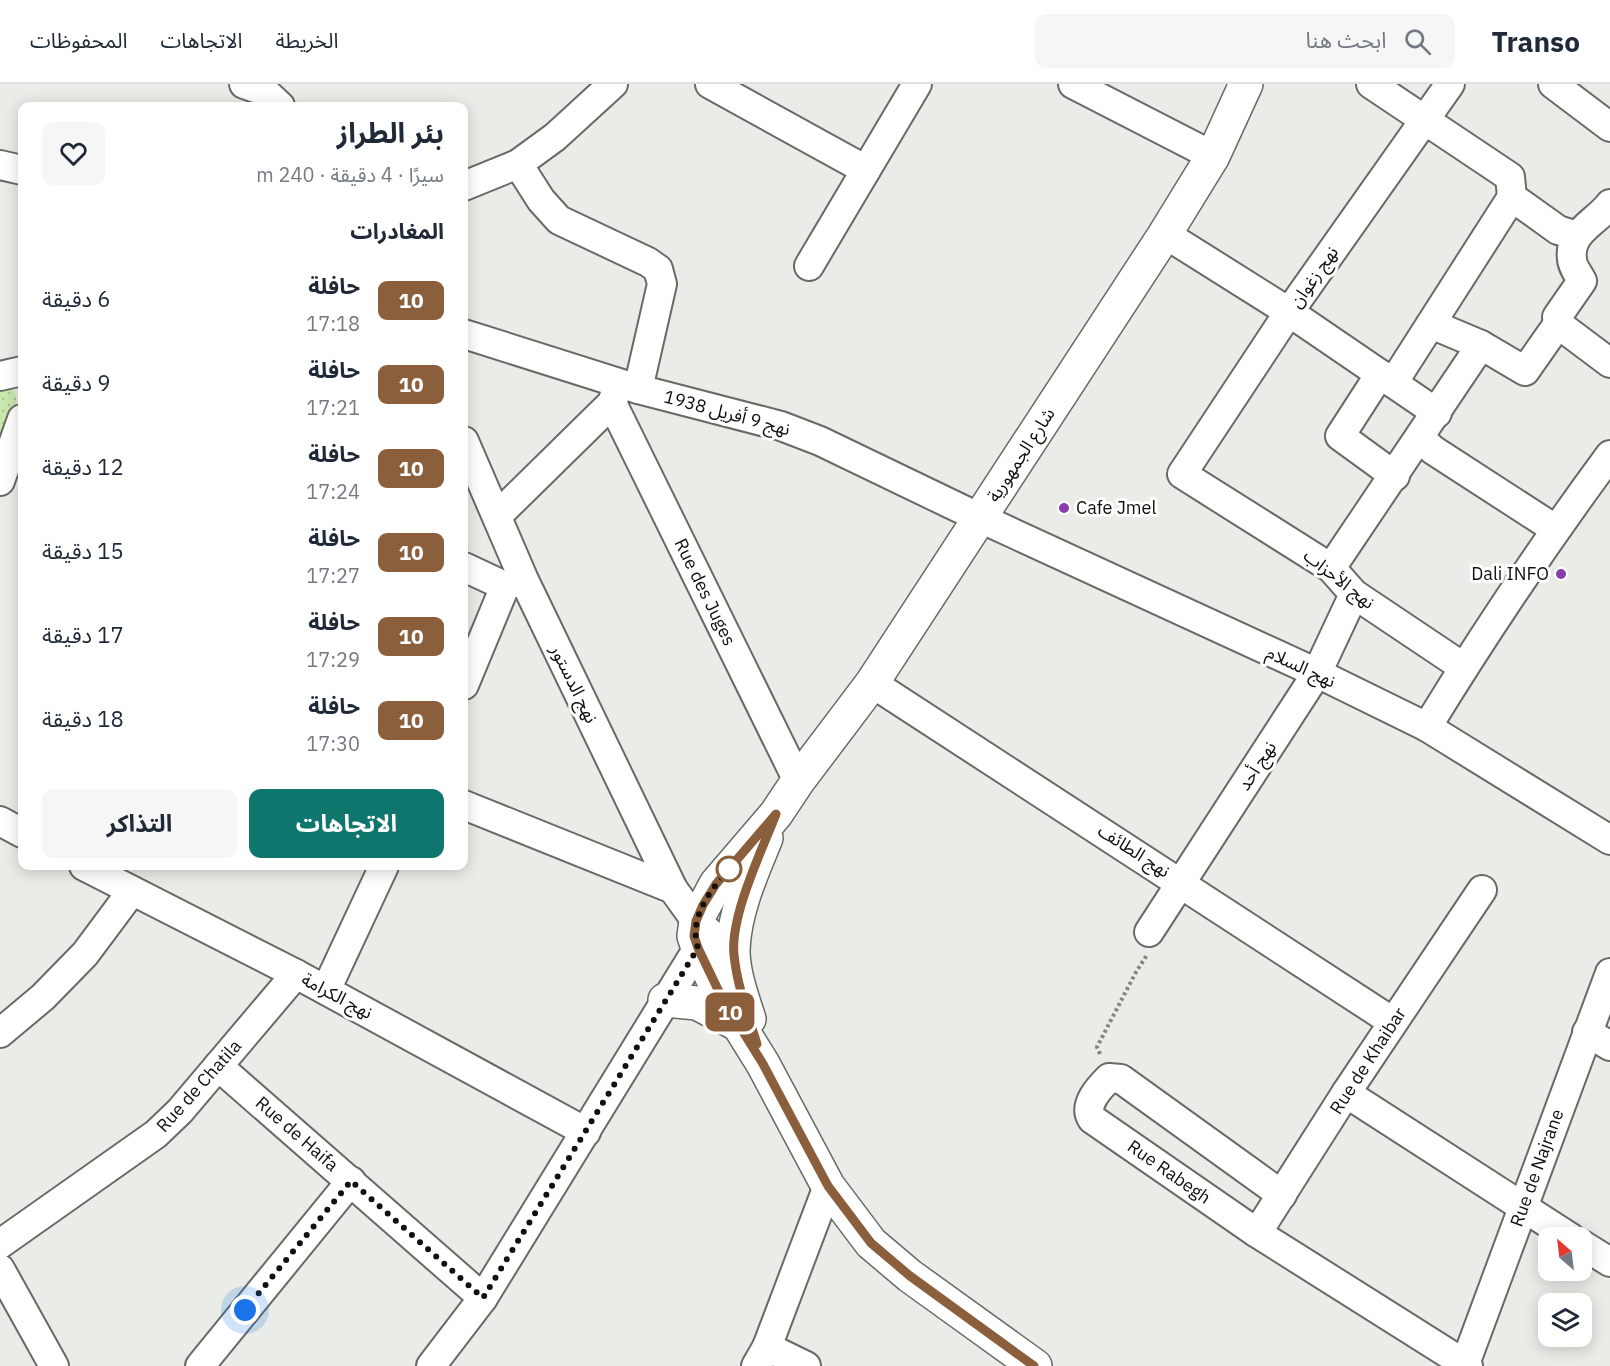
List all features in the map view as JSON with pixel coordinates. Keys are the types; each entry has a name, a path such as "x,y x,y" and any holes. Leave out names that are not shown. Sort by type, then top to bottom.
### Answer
{"main road":[{"name":"شارع الجمهورية","path":"776,814 872,683 1166,234 1213,156 1246,84"},
{"path":"776,814 716,884 697,934 737,1023 763,1064 828,1186 871,1243 1017,1362"},
{"path":"763,1064 739,985 733,952 743,902 776,814"},
{"path":"665,1000 697,1003 737,1023"}],"street":[{"path":"468,184 518,164 555,137 613,84"},
{"path":"710,84 866,170"},
{"path":"809,266 916,84"},
{"path":"1073,84 1213,156"},
{"path":"1371,84 1510,177 1512,197 1431,324 1340,436 1395,476"},
{"name":"نهج زغوان","path":"1182,474 1289,312 1450,84"},
{"path":"1553,84 1610,127"},
{"path":"498,515 623,392 662,284 661,274 648,262 559,220 541,200 518,164"},
{"path":"0,165 18,169"},
{"path":"1512,197 1558,230 1577,236"},
{"path":"1431,324 1481,345 1525,371 1558,324 1557,317 1582,281 1572,260 1577,236 1587,224 1601,216 1610,204"},
{"path":"1166,234 1289,312 1437,413"},
{"path":"1558,324 1610,363"},
{"name":"نهج 9 أفريل 1938","path":"468,335 623,392 781,426 810,437 980,518"},
{"path":"1331,568 1481,345"},
{"path":"0,376 18,372"},
{"name":"Rue des Juges","path":"623,392 798,781"},
{"path":"0,481 18,430"},
{"path":"1420,438 1433,450 1555,530"},
{"name":"نهج الدستور","path":"468,450 498,515 515,583 673,889 697,934 733,952"},
{"path":"1427,728 1463,667 1555,530 1610,455"},
{"name":"نهج الأحزاب","path":"1182,474 1331,568 1354,594 1463,667"},
{"name":"نهج السلام","path":"980,518 1317,674 1427,728 1610,840"},
{"path":"468,568 515,583 468,677"},
{"name":"نهج أحد","path":"1149,932 1317,674 1354,594"},
{"name":"نهج الطائف","path":"872,683 1182,882 1394,1022"},
{"path":"468,807 673,889"},
{"path":"0,821 18,831"},
{"name":"نهج الكرامة","path":"92,870 296,974 586,1132"},
{"path":"326,990 382,870"},
{"name":"Rue de Khaibar","path":"1257,1233 1346,1093 1482,890"},
{"path":"0,1033 44,997 86,954 132,891"},
{"path":"431,1366 483,1298 586,1132 665,1000 697,934"},
{"name":"Rue de Najrane","path":"1466,1365 1522,1208 1598,1039 1610,973"},
{"name":"Rue de Chatila","path":"0,1244 156,1134 218,1066 296,974"},
{"name":"Rue de Haifa","path":"218,1066 483,1298"},
{"path":"1108,1078 1121,1079 1282,1195"},
{"name":"Rue Rabegh","path":"1108,1078 1090,1103 1089,1114 1092,1119 1257,1233 1466,1365"},
{"path":"1346,1093 1553,1227"},
{"path":"200,1366 351,1181"},
{"path":"800,1365 762,1357 828,1186"},
{"path":"1592,1251 1610,1262"},
{"path":"0,1269 54,1366"}],"path":[{"path":"1108,1078 1097,1047 1136,972 1151,950 1149,932"}],"green space":[{"path":"0,385 14,391 17,401 0,441"}],"bus line":[{"name":"10","path":"757,1044 739,985 733,952 743,902 776,814 716,884 703,905 696,921 694,936 698,948 722,998 763,1064 828,1186 871,1243 910,1276 1012,1353 1034,1366"}],"place":[{"name":"Cafe Jmel","path":"1064,508"},
{"name":"Dali INFO","path":"1561,574"}],"route":[{"path":"245,1310 351,1181 483,1298 698,948 694,936 696,921 716,884 731,866 729,869"}]}
